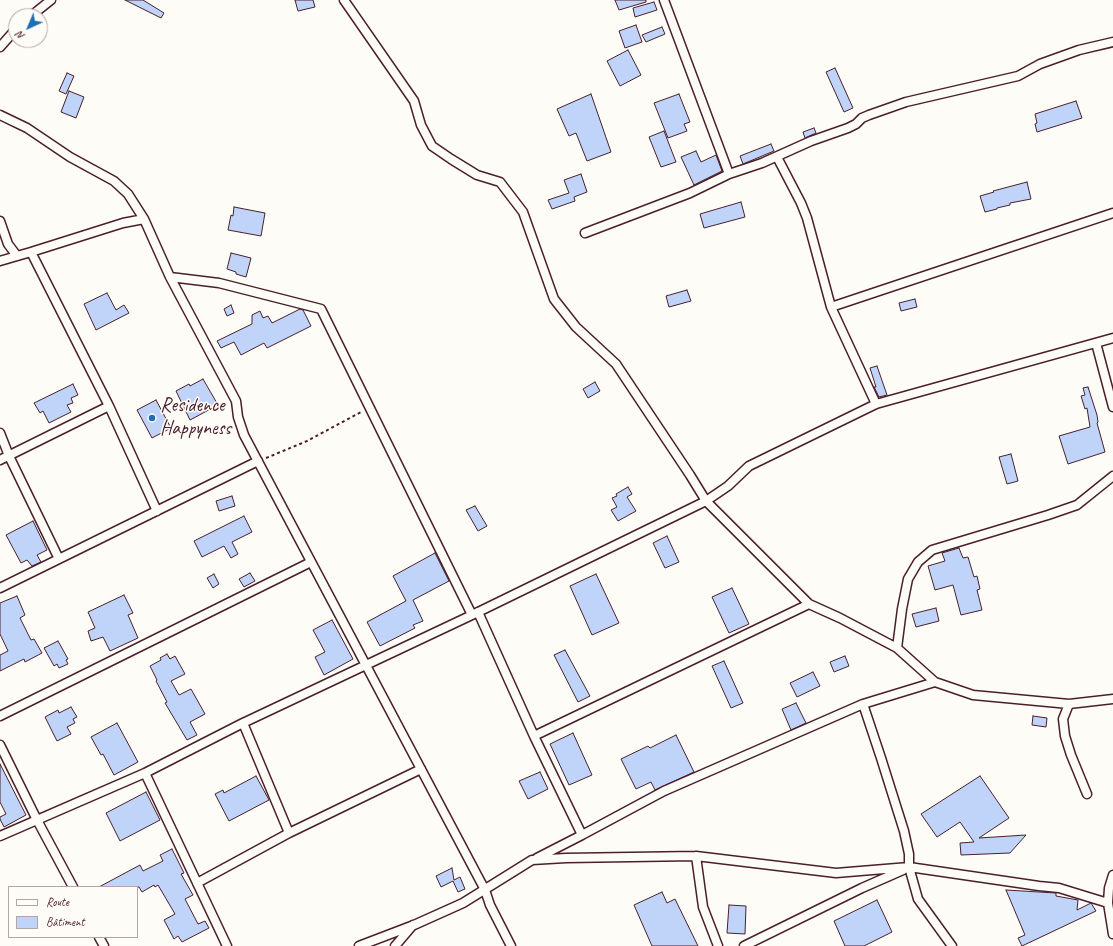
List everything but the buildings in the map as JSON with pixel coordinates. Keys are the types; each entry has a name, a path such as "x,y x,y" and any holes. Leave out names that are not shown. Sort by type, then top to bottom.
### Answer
{"street":[{"path":"41,8 51,0"},
{"path":"344,0 414,101 422,125 432,146 477,175 500,182 523,212 554,299 576,327 616,364 706,501 809,604 840,618 897,648 936,682 973,695 1069,704 1113,699"},
{"path":"664,0 729,174"},
{"path":"0,47 8,38"},
{"path":"585,233 690,193 729,174 751,168 811,141 848,128 869,115 906,102 1018,76 1040,64 1079,50 1113,42"},
{"path":"0,117 27,128 70,157 114,182 128,194 144,219 170,277 236,401 238,417 244,435 485,890 490,905 511,946"},
{"path":"777,157 801,203 807,218 832,307 876,404"},
{"path":"832,307 1113,213"},
{"path":"0,261 123,223 144,219"},
{"path":"0,221 8,244 17,256"},
{"path":"31,252 109,406 157,511"},
{"path":"170,277 218,283 321,310 475,614 582,835"},
{"path":"0,836 145,773 243,723 475,614 706,501 728,486 749,466 876,404 1113,338"},
{"path":"1096,343 1113,407"},
{"path":"0,460 109,406"},
{"path":"0,433 9,456 59,559"},
{"path":"0,588 258,461"},
{"path":"897,648 902,609 908,579 918,562 932,550 1077,505 1113,476"},
{"path":"0,716 311,562"},
{"path":"534,736 809,604"},
{"path":"359,946 414,925 463,903 532,860 664,791 863,704 936,682"},
{"path":"863,704 882,758 904,831 909,854 909,867 918,899 952,946"},
{"path":"1069,704 1063,719 1065,736 1086,794"},
{"path":"243,723 289,833"},
{"path":"0,745 37,820 72,886"},
{"path":"197,883 289,833 421,769"},
{"path":"145,773 227,946"},
{"path":"532,860 696,856 836,873 909,867 1059,888 1108,903"},
{"path":"696,856 703,907 718,946"},
{"path":"744,946 862,888 909,867"},
{"path":"1113,875 1109,888 1108,903 1113,934"},
{"path":"395,946 414,925"}],"path":[{"path":"258,461 307,441 370,408"}],"place":[{"name":"Residence Happyness","path":"152,418"}]}
